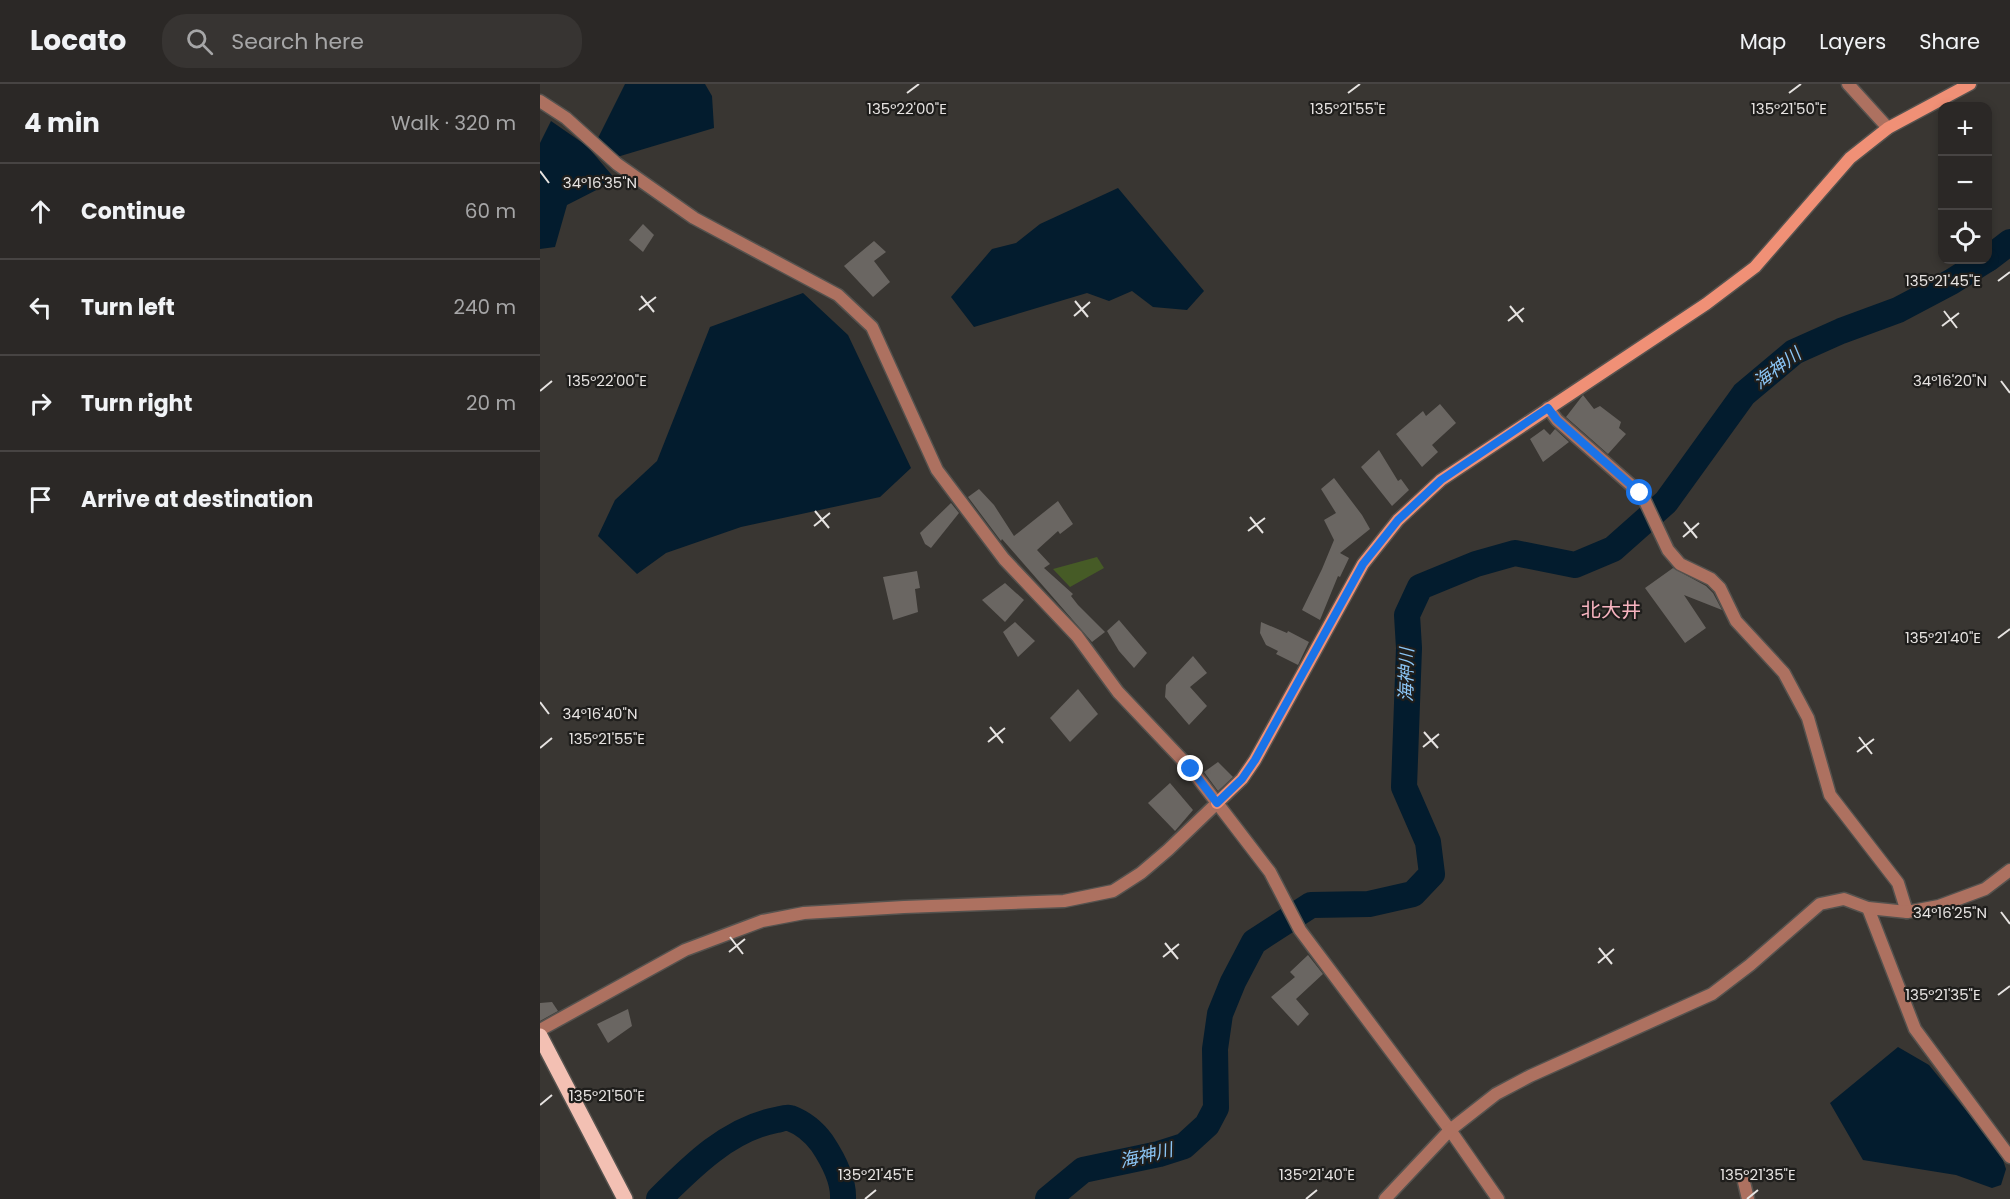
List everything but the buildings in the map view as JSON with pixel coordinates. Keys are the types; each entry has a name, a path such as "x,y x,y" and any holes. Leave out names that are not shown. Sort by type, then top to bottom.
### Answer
{"main road":[{"path":"540,1036 625,1199"}],"street":[{"path":"1848,84 1888,128"},
{"path":"540,1030 685,950 762,921 815,912 1064,902 1113,891 1141,873 1242,779 1255,760 1363,564 1398,520 1441,480 1706,304 1755,267 1850,158 1888,128 1970,84"},
{"path":"540,101 566,118 617,164 694,218 838,295 872,327 937,470 1004,559 1077,636 1118,692 1191,769 1270,872 1300,930 1450,1130 1498,1199"},
{"path":"1548,408 1557,420 1603,459 1645,501 1668,550 1680,564 1711,579 1720,588 1736,621 1784,673 1808,718 1830,795 1898,883 1907,912"},
{"path":"1385,1199 1450,1130 1496,1094 1530,1076 1712,994 1750,965 1820,904 1844,899 1868,908 1907,912 1939,906 1985,890 2010,870"},
{"path":"1868,908 1915,1029 2010,1157"},
{"path":"1744,1182 1748,1199"}],"green space":[{"path":"1097,557 1104,568 1070,587 1053,569"}],"water":[{"path":"625,84 705,84 712,96 714,128 617,157 598,138"},
{"path":"551,121 587,146 616,180 567,205 555,247 540,249 540,143"},
{"path":"1118,188 1204,291 1187,310 1153,307 1132,291 1109,301 1087,293 974,327 951,297 992,249 1016,243 1040,224"},
{"path":"803,293 848,335 911,468 880,497 741,527 666,553 637,574 598,536 615,500 657,461 710,327"},
{"path":"1898,1047 1929,1065 1982,1130 2003,1160 2006,1169 2001,1185 1992,1188 1956,1175 1863,1160 1830,1103"}],"waterway":[{"name":"海神川","path":"1992,256 2010,242"},
{"name":"海神川","path":"1048,1199 1083,1170 1159,1154 1184,1146 1207,1125 1216,1108 1215,1049 1220,1014 1233,982 1254,942 1311,905 1369,904 1413,894 1432,874 1428,842 1404,787 1409,648 1407,615 1420,587 1476,564 1515,553 1575,565 1613,549 1666,502 1744,394 1794,352 1841,331 1898,310 1980,264"},
{"name":"海神川","path":"659,1199 698,1162 727,1140 759,1125 787,1118 804,1125 822,1143 839,1177 843,1199"}],"district":[{"name":"北大井","path":"1611,610"}],"route":[{"path":"1191,769 1217,803 1242,779 1326,634 1363,564 1398,520 1441,480 1548,408 1557,420 1640,493"}]}
